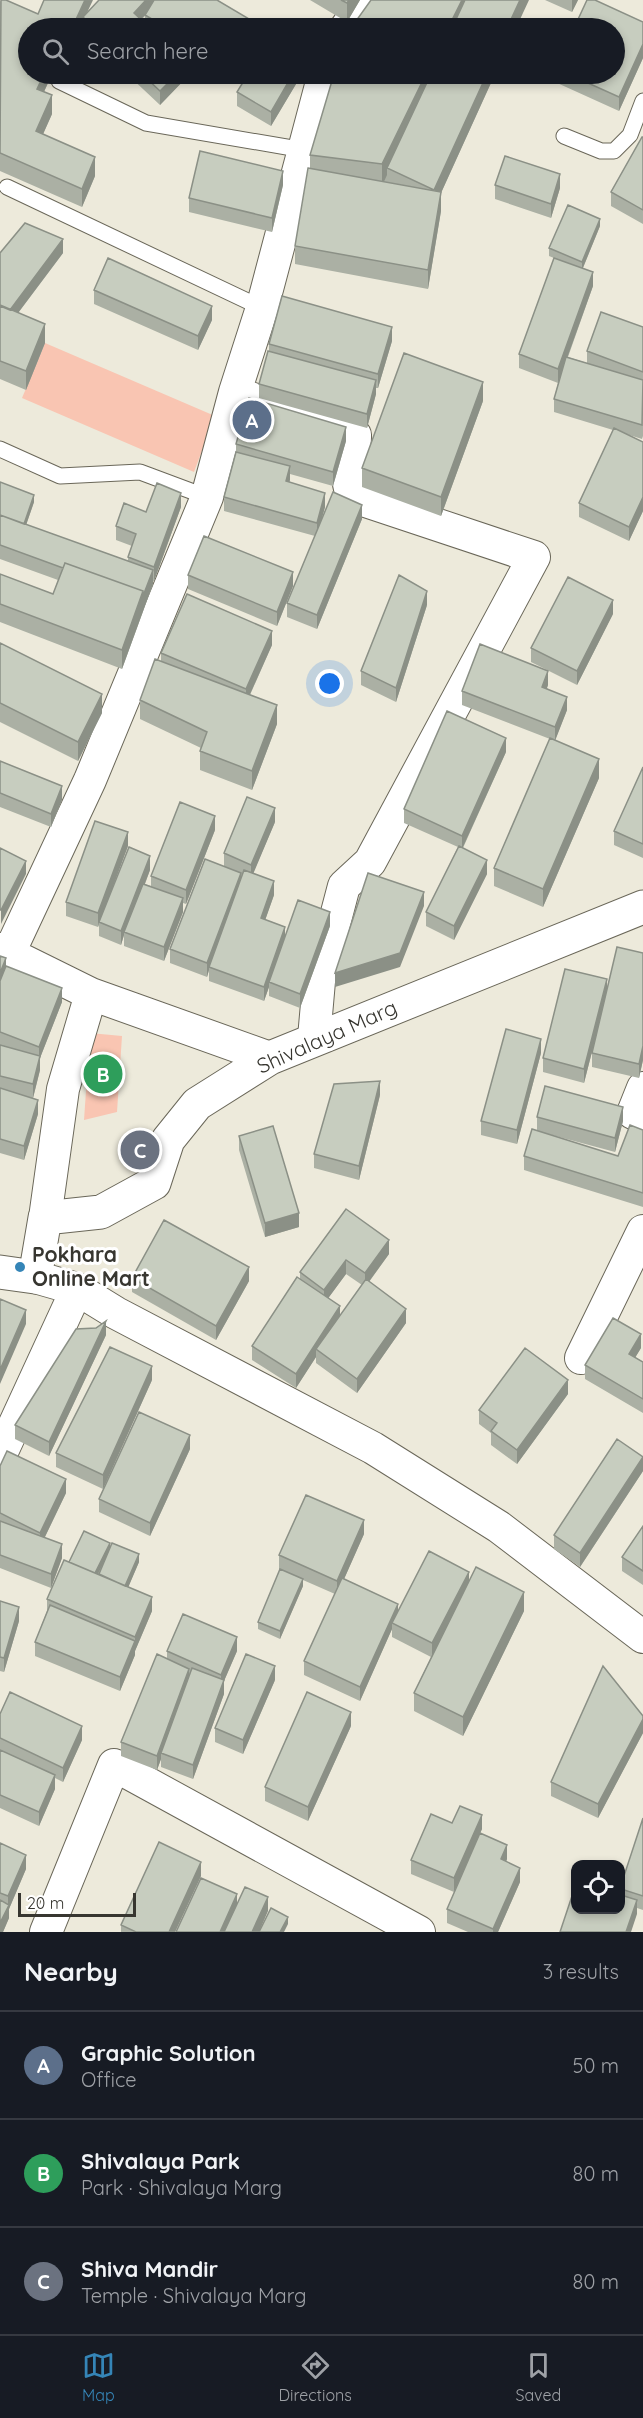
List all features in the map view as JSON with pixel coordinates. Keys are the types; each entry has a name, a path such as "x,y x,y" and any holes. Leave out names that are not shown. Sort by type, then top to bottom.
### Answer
{"main road":[{"name":"Shivalaya Marg","path":"45,1218 100,1212 154,1183 168,1140 197,1104 270,1058 314,1038 643,907"},
{"path":"0,1272 35,1276 45,1218"}],"street":[{"path":"353,18 366,0"},
{"path":"270,1058 91,994 4,951 90,780 207,497 235,392 262,308 321,84"},
{"path":"235,392 355,435 356,447 347,482 354,497 534,557 370,862 344,886 320,981 314,1038"},
{"path":"45,1218 63,1089 91,994"},
{"path":"643,1088 633,1113 643,1118"},
{"path":"581,1358 643,1231"},
{"path":"35,1276 77,1289 116,1313 382,1454 499,1527 643,1637"},
{"path":"0,1456 77,1289"},
{"path":"46,1932 114,1765 419,1932"}],"lane":[{"path":"65,84 146,123 304,150"},
{"path":"564,136 601,151 614,151 630,135 643,101"},
{"path":"7,187 262,308"},
{"path":"0,449 60,476 140,472 207,497"}],"shaded area":[{"path":"45,343 215,416 194,472 22,398"},
{"path":"90,1033 122,1036 117,1112 84,1120"}],"building":[{"path":"1,0 38,14 44,0 85,0 77,18 18,18 18,84 39,84 37,89 52,95 36,131 95,157 82,189 0,153"},
{"path":"99,0 146,0 134,13 139,18 83,17"},
{"path":"154,0 217,0 247,18 150,18 145,15"},
{"path":"371,0 462,0 453,18 358,18"},
{"path":"465,0 520,0 512,18 457,18"},
{"path":"587,0 595,0 643,22 643,44 625,84 625,18 579,18"},
{"path":"153,84 167,84 160,91"},
{"path":"242,84 287,84 271,112 237,92"},
{"path":"331,84 421,84 382,164 310,155"},
{"path":"426,84 482,84 434,190 387,168"},
{"path":"590,84 625,84 619,97"},
{"path":"643,137 643,210 611,192"},
{"path":"200,151 283,171 272,218 189,198"},
{"path":"505,156 560,174 551,204 495,185"},
{"path":"308,168 441,192 428,270 295,246"},
{"path":"568,205 600,219 582,262 549,248"},
{"path":"25,223 63,239 10,310 0,306 0,253"},
{"path":"108,258 212,306 198,336 94,290"},
{"path":"554,258 593,272 558,369 519,354"},
{"path":"282,296 392,327 378,374 269,344"},
{"path":"0,305 45,324 26,371 0,361"},
{"path":"601,312 643,327 643,372 587,351"},
{"path":"268,351 376,380 367,414 259,384"},
{"path":"404,353 483,382 441,497 362,468"},
{"path":"566,357 643,380 642,425 554,399"},
{"path":"249,398 346,427 333,472 236,444"},
{"path":"614,428 643,442 643,497 629,527 579,503"},
{"path":"236,452 290,466 286,481 325,493 317,523 224,497"},
{"path":"0,482 34,495 24,524 0,515"},
{"path":"157,483 181,493 154,567 128,557 136,534 116,526 124,503 146,512"},
{"path":"333,492 362,505 317,615 287,603"},
{"path":"0,515 153,570 143,596 143,591 65,563 63,568 0,545"},
{"path":"204,536 293,572 277,612 188,575"},
{"path":"65,563 143,591 122,650 0,604 0,574 53,594"},
{"path":"399,575 427,591 396,688 361,671"},
{"path":"568,577 613,600 577,671 531,648"},
{"path":"187,594 272,631 246,689 161,653"},
{"path":"0,643 102,694 78,742 0,703"},
{"path":"480,644 548,671 542,687 567,697 555,727 462,691"},
{"path":"155,659 277,705 252,771 200,751 207,732 140,700"},
{"path":"447,711 506,738 462,836 404,809"},
{"path":"550,738 599,759 543,889 494,868"},
{"path":"0,761 62,786 51,814 0,793"},
{"path":"643,767 643,844 614,831"},
{"path":"247,797 275,808 251,865 224,853"},
{"path":"180,802 215,816 186,890 151,876"},
{"path":"95,821 128,832 98,913 66,902"},
{"path":"459,846 487,860 454,926 426,912"},
{"path":"129,847 150,856 121,931 99,922"},
{"path":"0,848 26,861 1,910 0,910"},
{"path":"205,859 241,873 207,963 170,949"},
{"path":"244,870 274,881 261,918 285,927 264,987 209,967"},
{"path":"368,873 424,892 400,953 335,973"},
{"path":"143,884 183,898 164,947 124,932"},
{"path":"298,900 330,912 300,994 269,982"},
{"path":"617,947 643,953 643,1046 639,1064 592,1053"},
{"path":"0,956 6,958 0,973"},
{"path":"6,966 62,988 39,1047 0,1032 0,981"},
{"path":"565,969 607,979 584,1069 543,1058"},
{"path":"506,1029 541,1039 517,1130 481,1121"},
{"path":"0,1045 40,1056 33,1084 0,1076"},
{"path":"380,1081 359,1166 314,1154 334,1084"},
{"path":"545,1086 623,1107 615,1138 537,1117"},
{"path":"0,1088 38,1100 24,1146 0,1139"},
{"path":"630,1125 643,1130 643,1193 524,1156 532,1129 618,1156"},
{"path":"273,1126 299,1213 265,1223 239,1136"},
{"path":"346,1209 389,1240 365,1273 346,1260 324,1290 300,1272"},
{"path":"164,1220 249,1267 216,1326 132,1278"},
{"path":"297,1277 340,1306 296,1374 252,1346"},
{"path":"366,1279 406,1309 357,1379 316,1349"},
{"path":"0,1299 26,1310 0,1370"},
{"path":"613,1318 641,1334 629,1354 643,1362 643,1399 585,1365"},
{"path":"106,1321 49,1442 15,1425 76,1329 96,1328"},
{"path":"110,1347 152,1366 103,1475 56,1453"},
{"path":"525,1348 568,1380 517,1450 491,1431 497,1423 479,1410"},
{"path":"139,1412 190,1435 150,1523 99,1499"},
{"path":"617,1439 643,1457 580,1553 554,1535"},
{"path":"7,1451 66,1479 40,1533 0,1513 0,1466"},
{"path":"306,1495 364,1520 337,1581 279,1555"},
{"path":"0,1521 62,1544 51,1574 0,1555"},
{"path":"643,1526 643,1571 622,1557"},
{"path":"84,1531 110,1543 95,1573 69,1562"},
{"path":"112,1543 139,1554 125,1586 99,1574"},
{"path":"429,1551 469,1572 432,1643 392,1623"},
{"path":"64,1560 152,1597 135,1637 47,1599"},
{"path":"476,1567 524,1592 463,1717 414,1693"},
{"path":"280,1569 303,1579 280,1631 258,1622"},
{"path":"342,1578 398,1604 360,1687 304,1661"},
{"path":"0,1601 19,1607 4,1658 0,1657"},
{"path":"50,1605 135,1641 120,1677 35,1642"},
{"path":"183,1614 237,1637 221,1675 167,1651"},
{"path":"157,1654 189,1669 157,1756 121,1742"},
{"path":"246,1654 275,1666 243,1740 215,1728"},
{"path":"603,1666 643,1716 643,1719 598,1804 551,1782"},
{"path":"192,1668 224,1680 193,1765 161,1753"},
{"path":"10,1692 82,1726 63,1768 0,1738 0,1714"},
{"path":"307,1692 351,1712 308,1807 265,1787"},
{"path":"0,1750 55,1775 39,1812 0,1795"},
{"path":"460,1806 482,1815 454,1878 411,1860 431,1814 452,1823"},
{"path":"643,1818 643,1896 625,1890 625,1873"},
{"path":"480,1833 507,1845 501,1859 520,1868 493,1929 447,1909"},
{"path":"159,1842 201,1862 169,1932 136,1932 121,1925"},
{"path":"0,1843 26,1855 8,1896 0,1893"},
{"path":"201,1878 237,1894 220,1932 176,1932"},
{"path":"245,1887 268,1897 252,1932 224,1932"},
{"path":"625,1896 637,1900 626,1932 560,1932 571,1899 571,1914 625,1914"},
{"path":"0,1900 9,1905 0,1923"},
{"path":"271,1908 288,1917 280,1932 259,1932"}],"place":[{"name":"Graphic Solution","path":"252,420"},
{"name":"Shivalaya Park","path":"103,1074"},
{"name":"Shiva Mandir","path":"140,1150"},
{"name":"Pokhara Online Mart","path":"20,1267"}]}
